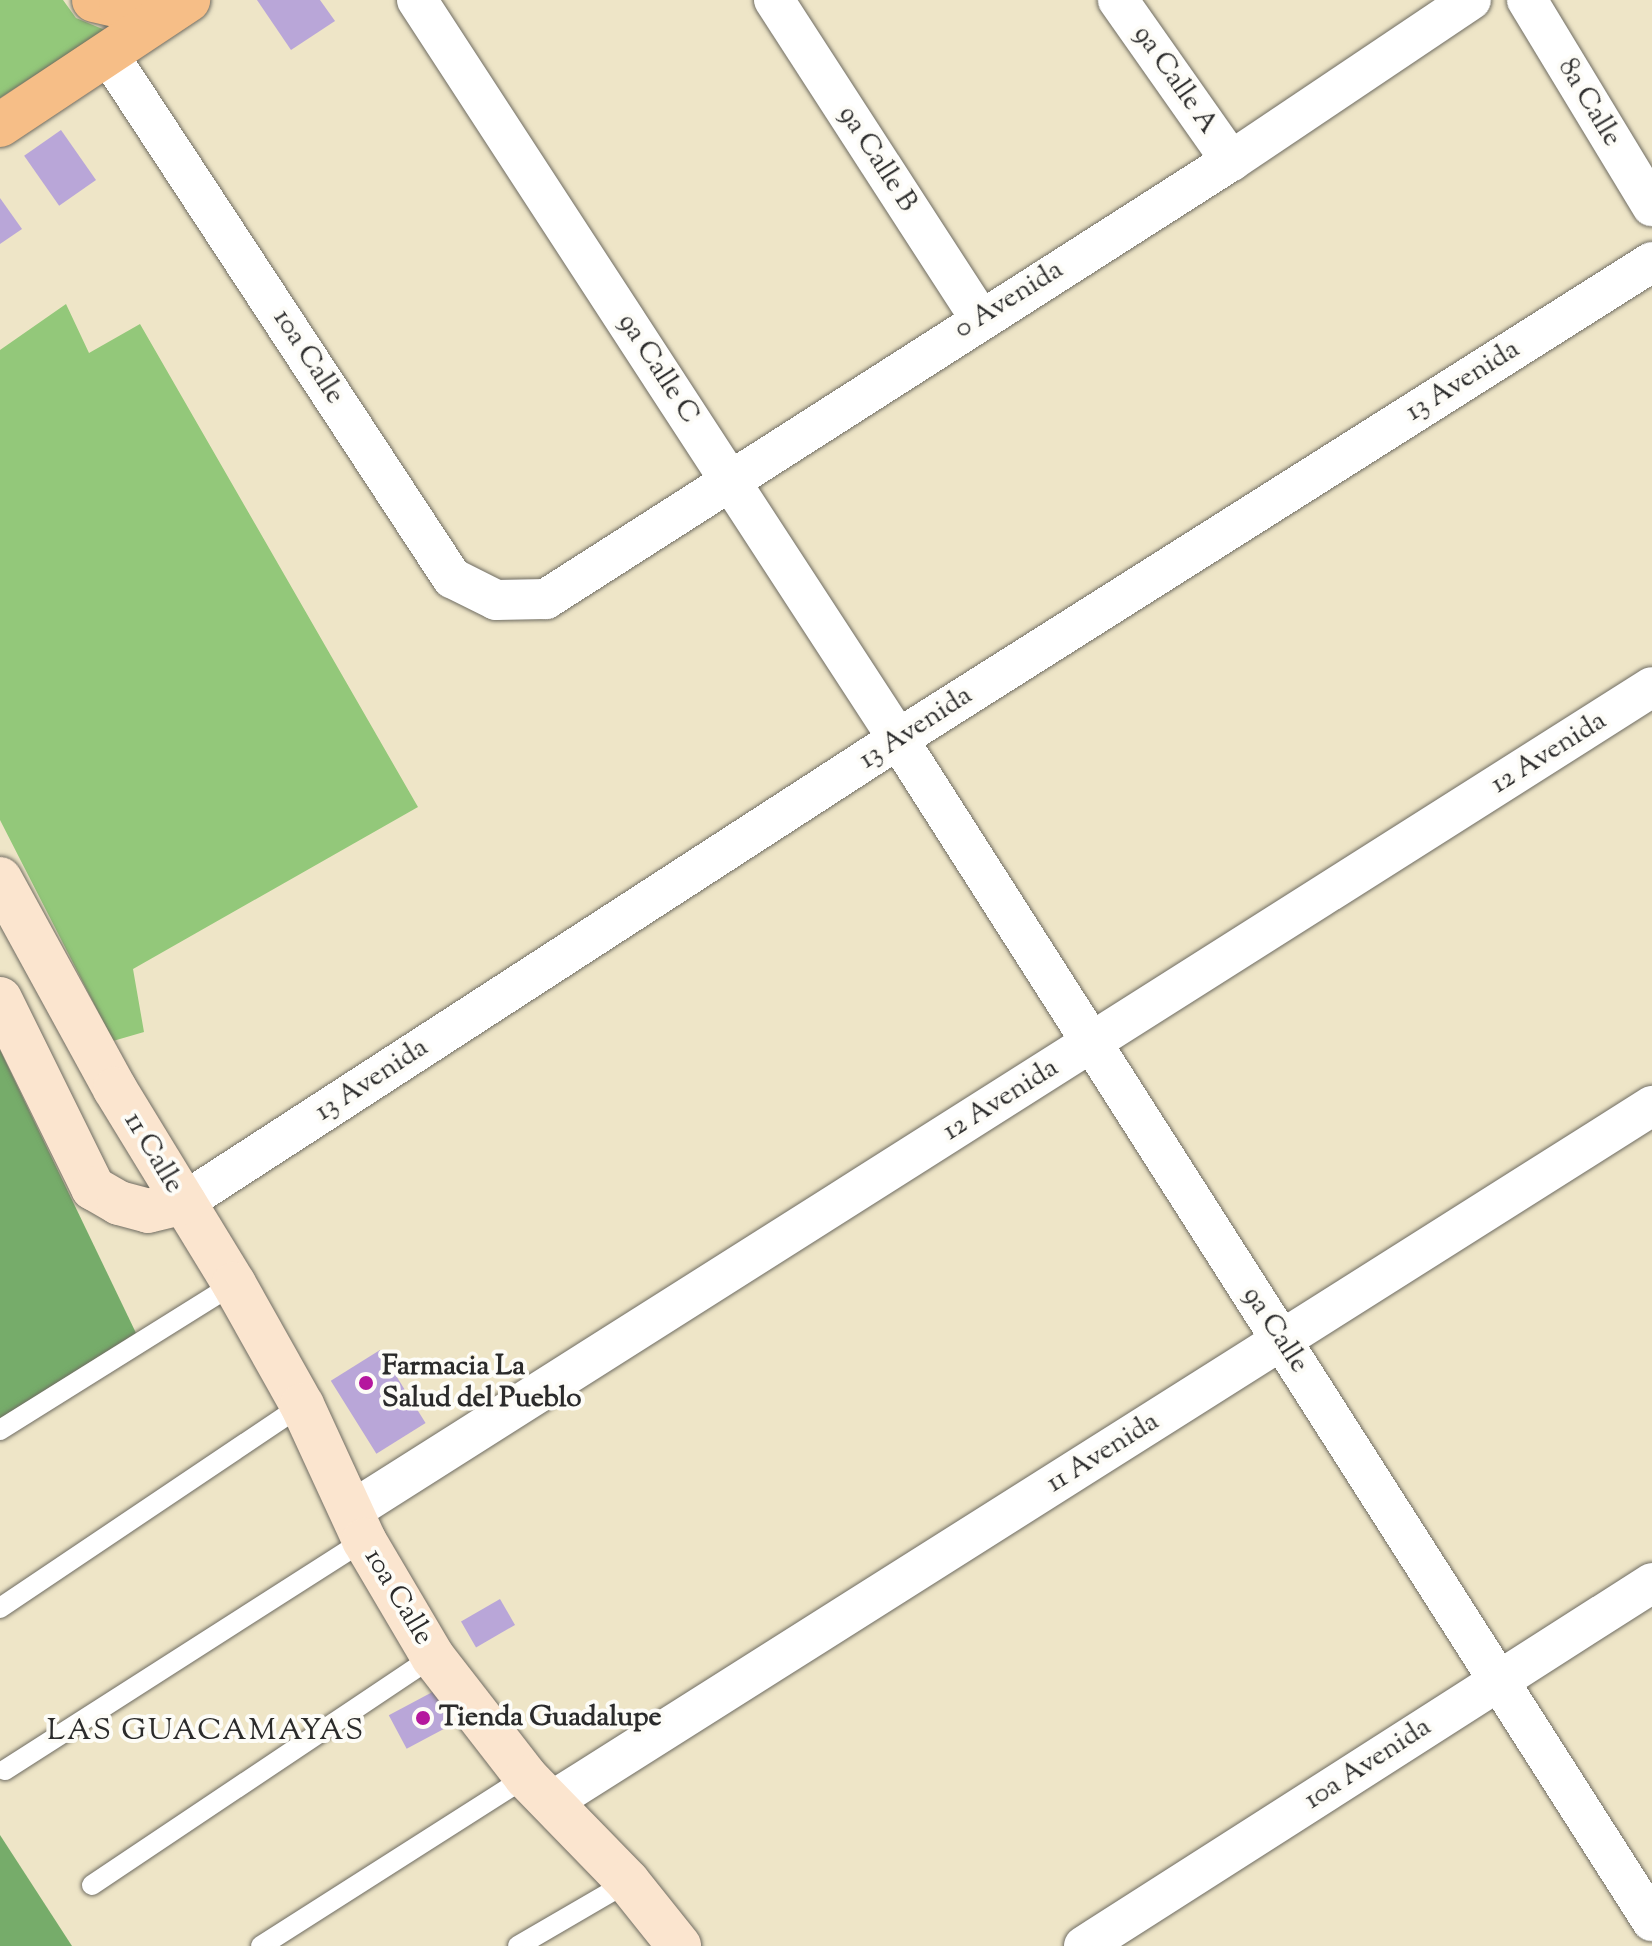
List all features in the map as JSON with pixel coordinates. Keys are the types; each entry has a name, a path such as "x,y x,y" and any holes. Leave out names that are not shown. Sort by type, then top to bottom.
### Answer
{"main road":[{"path":"94,0 121,6 174,0"},
{"path":"0,125 188,0"},
{"name":"11 Calle","path":"0,879 115,1089 184,1202 148,1211 119,1203 93,1188 0,999"},
{"name":"10a Calle","path":"184,1202 302,1405 357,1526 433,1657 540,1788 628,1882 679,1946"}],"street":[{"name":"9a Calle C","path":"417,0 898,739"},
{"name":"9a Calle B","path":"774,0 980,318"},
{"name":"9a Calle A","path":"1118,0 1231,161"},
{"name":"8a Calle","path":"1527,0 1652,206"},
{"name":"0 Avenida","path":"546,599 732,483 980,318 1231,161 1466,1"},
{"name":"10a Calle","path":"108,54 452,578 496,600 546,599"},
{"name":"13 Avenida","path":"184,1202 898,739 1652,262"},
{"name":"12 Avenida","path":"357,1526 1092,1042 1652,687"},
{"name":"9a Calle","path":"898,739 1652,1921"},
{"name":"11 Avenida","path":"540,1788 1282,1340 1652,1106"},
{"name":"10a Avenida","path":"1084,1946 1652,1583"}],"lane":[{"path":"0,1430 234,1284"},
{"path":"0,1608 302,1405"},
{"path":"5,1770 357,1526"},
{"path":"92,1885 433,1657"},
{"path":"261,1946 540,1788"},
{"path":"518,1946 628,1882"}],"green space":[{"path":"0,0 63,0 76,18 105,30 0,98"},
{"path":"66,304 89,353 140,324 418,807 133,969 144,1032 113,1041 0,820 0,350"},
{"path":"0,1050 136,1333 0,1419"},
{"path":"0,1835 72,1946 0,1946"}],"building":[{"path":"257,0 320,0 335,21 291,50"},
{"path":"61,130 96,180 59,206 24,156"},
{"path":"0,198 22,229 0,244"},
{"path":"380,1350 426,1423 376,1454 331,1381"},
{"path":"500,1599 515,1625 476,1647 461,1621"},
{"name":"Tienda Guadalupe","path":"440,1688 458,1722 407,1749 389,1715"}],"place":[{"name":"Farmacia La Salud del Pueblo","path":"366,1383"},
{"name":"Tienda Guadalupe","path":"423,1718"}],"district":[{"name":"LAS GUACAMAYAS","path":"206,1732"}]}
